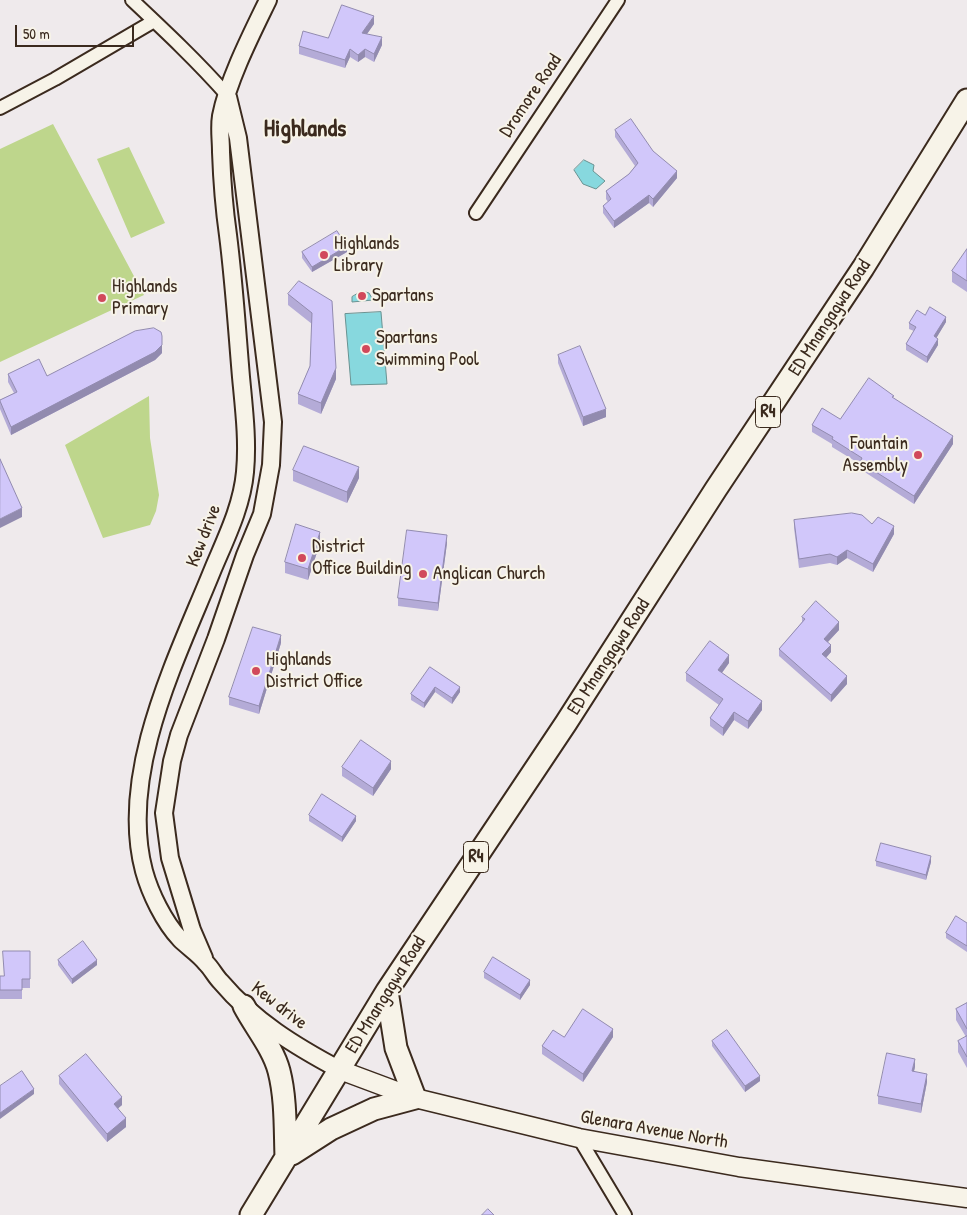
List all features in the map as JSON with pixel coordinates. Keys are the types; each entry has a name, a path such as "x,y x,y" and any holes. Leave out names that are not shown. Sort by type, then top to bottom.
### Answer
{"highway":[{"name":"ED Mnangagwa Road","path":"251,1215 386,991 566,723 716,489 863,268 967,100"},
{"path":"244,1006 270,1050 279,1071 286,1157 331,1129 374,1109 415,1098 396,1048 386,991"}],"main road":[{"name":"Glenara Avenue North","path":"340,1070 415,1098 579,1138 739,1167 967,1198"}],"street":[{"path":"132,0 198,62 227,95"},
{"name":"Kew drive","path":"205,961 179,938 154,900 144,872 137,835 138,791 155,717 238,507 245,474 246,434 236,312 222,189 220,129 227,95 245,49 268,0"},
{"name":"Dromore Road","path":"476,213 618,0"},
{"path":"0,108 55,79 154,21"},
{"name":"Kew drive","path":"227,95 238,138 273,422 271,465 262,514 179,735 172,761 164,813 170,858 192,930 205,961 220,982 270,1029 340,1070"},
{"path":"579,1138 625,1215"}],"green space":[{"path":"53,124 144,295 0,362 0,149"},
{"path":"129,147 165,223 131,238 97,159"},
{"path":"149,396 150,438 159,495 156,511 150,525 103,538 65,445"}],"water":[{"path":"584,160 594,165 593,171 605,181 596,189 583,184 574,170"},
{"name":"Spartans","path":"362,291 369,293 373,300 352,302 352,297"},
{"name":"Spartans Swimming Pool","path":"381,312 387,384 351,385 345,314"}],"building":[{"path":"342,5 374,16 362,33 382,37 374,54 365,49 358,55 350,49 345,60 299,46 303,31 328,38"},
{"path":"631,119 653,151 677,171 653,199 649,195 614,221 603,206 611,199 606,191 629,174 638,163 615,130"},
{"name":"Highlands Library","path":"337,231 347,246 312,267 302,252"},
{"path":"967,249 967,281 952,271"},
{"path":"299,281 332,301 336,368 321,403 298,394 310,366 312,313 288,294"},
{"path":"930,307 946,317 934,336 938,339 927,357 906,344 916,327 909,323 917,310 925,315"},
{"path":"154,328 161,332 162,336 162,345 155,352 11,427 0,401 17,392 8,374 39,359 47,376 135,331"},
{"path":"580,346 606,409 583,417 558,355"},
{"path":"869,378 894,396 892,397 953,436 914,496 860,462 862,458 832,439 833,437 812,425 822,408 840,419"},
{"path":"304,446 359,467 347,492 293,470"},
{"path":"0,459 22,508 0,519"},
{"path":"852,513 862,515 872,524 878,517 894,526 873,564 847,550 837,557 830,554 799,559 794,520"},
{"name":"District Office Building","path":"296,524 320,532 308,569 285,562"},
{"name":"Anglican Church","path":"407,530 447,535 438,603 398,598"},
{"path":"816,601 839,622 824,639 831,645 822,654 847,676 831,695 779,649 805,619 802,617"},
{"name":"Highlands District Office","path":"253,627 281,635 259,706 229,697"},
{"path":"710,641 729,655 718,670 762,701 748,721 734,712 723,728 710,718 723,699 686,673"},
{"path":"430,667 460,687 452,698 435,687 424,703 411,694"},
{"path":"361,740 391,761 373,788 342,767"},
{"path":"322,794 356,816 342,837 309,815"},
{"path":"881,843 931,856 926,875 876,861"},
{"path":"956,916 967,923 967,946 946,933"},
{"path":"83,941 97,960 72,979 58,960"},
{"path":"3,951 30,951 30,979 22,979 22,990 0,990 0,976 4,976"},
{"path":"493,957 530,980 520,995 484,972"},
{"path":"967,1003 967,1029 956,1009"},
{"path":"583,1009 613,1029 583,1074 542,1046 553,1030 564,1037"},
{"path":"727,1030 760,1076 745,1086 712,1041"},
{"path":"967,1036 967,1057 958,1041"},
{"path":"887,1053 915,1059 912,1071 927,1074 921,1104 878,1096"},
{"path":"86,1054 122,1097 114,1104 126,1118 107,1134 59,1076"},
{"path":"22,1071 34,1089 0,1113 0,1086"},
{"path":"488,1209 494,1215 482,1215"}],"place":[{"name":"Highlands Library","path":"324,255"},
{"name":"Spartans","path":"362,296"},
{"name":"Highlands Primary","path":"102,298"},
{"name":"Spartans Swimming Pool","path":"366,349"},
{"name":"Fountain Assembly","path":"918,455"},
{"name":"District Office Building","path":"302,558"},
{"name":"Anglican Church","path":"423,574"},
{"name":"Highlands District Office","path":"256,671"}],"district":[{"name":"Highlands","path":"305,130"}]}
